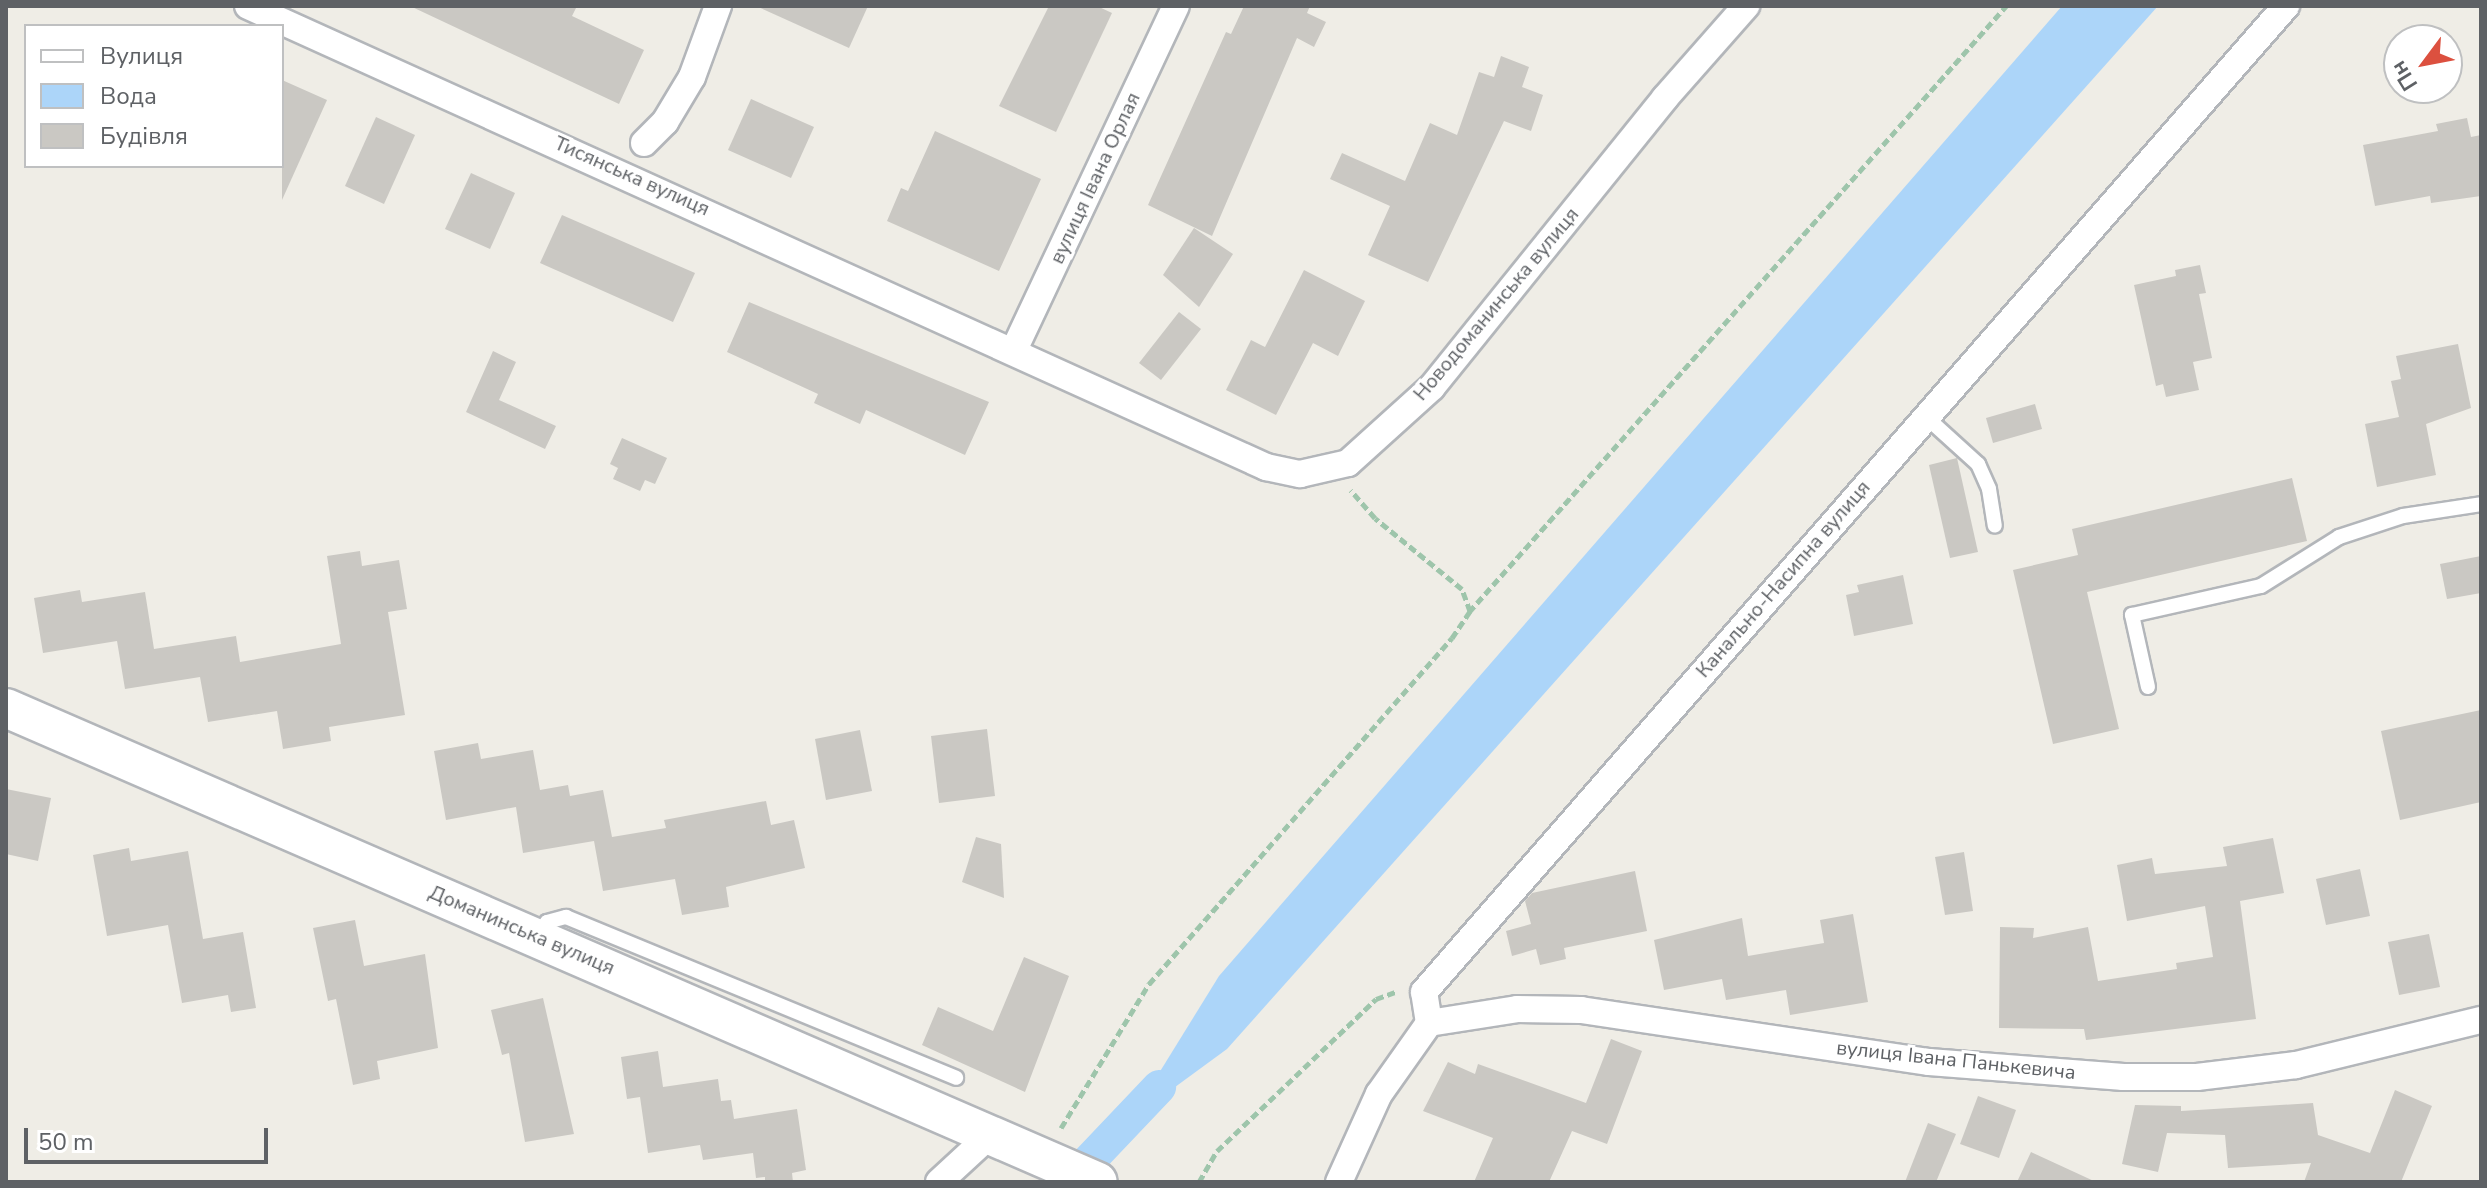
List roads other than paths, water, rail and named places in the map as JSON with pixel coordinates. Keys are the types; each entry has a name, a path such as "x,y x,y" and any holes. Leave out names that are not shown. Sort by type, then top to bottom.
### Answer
{"main road":[{"name":"Доманинська вулиця","path":"6,708 990,1135 1044,1143 1098,1182"}],"street":[{"name":"Тисянська вулиця","path":"248,6 1014,350"},
{"path":"644,143 665,122 692,77 718,6"},
{"name":"вулиця Івана Орлая","path":"1014,350 1176,6"},
{"name":"Новодоманинська вулиця","path":"1014,350 1266,467 1300,474 1348,463 1432,387 1665,98 1746,6"},
{"name":"Канально-Насипна вулиця","path":"1429,1023 1424,992 2286,6"},
{"name":"вулиця Івана Панькевича","path":"1429,1023 1517,1009 1581,1010 1929,1062 2123,1077 2197,1077 2296,1065 2481,1020"},
{"path":"1339,1182 1379,1094 1429,1023"},
{"path":"939,1182 990,1135"}],"lane":[{"path":"1925,416 1978,464 1989,489 1995,526"},
{"path":"2148,687 2132,615 2261,586 2339,537 2403,516 2481,504"},
{"path":"539,937 547,922 566,917 956,1078"}],"water":[{"path":"2062,6 2158,6 1227,1049 1130,1120 1219,976"}],"waterway":[{"path":"1069,1182 1159,1087"}]}
